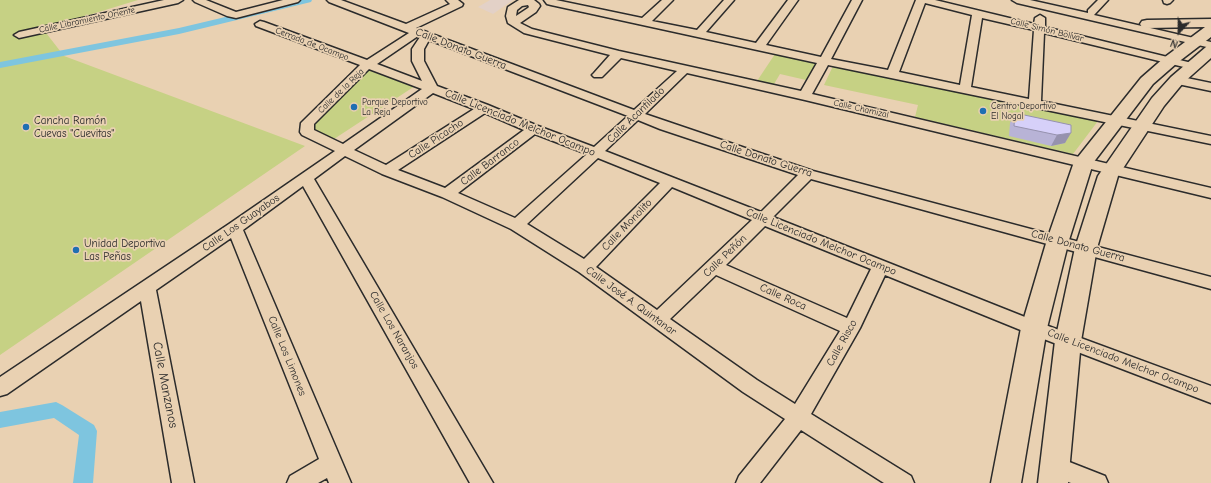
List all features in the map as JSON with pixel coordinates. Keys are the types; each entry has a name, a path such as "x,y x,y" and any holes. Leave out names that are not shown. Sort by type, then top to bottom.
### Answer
{"street":[{"name":"Calle Libramiento Oriente","path":"19,35 178,0"},
{"path":"198,0 231,14 240,14 295,0"},
{"name":"Calle Donato Guerra","path":"332,0 637,115 808,174 1058,240 1211,283"},
{"name":"Calle de la Reja","path":"343,150 307,132 307,123 367,65 458,4 451,0"},
{"path":"549,0 597,7 644,22 759,47 1211,140"},
{"path":"644,22 668,0"},
{"path":"699,34 729,0"},
{"path":"759,47 792,0"},
{"path":"805,96 857,0"},
{"path":"892,75 922,0"},
{"name":"Calle Simón Bolívar","path":"922,0 1039,27 1180,69 1211,87"},
{"path":"1017,0 1092,12 1207,38"},
{"path":"1092,12 1103,0"},
{"path":"1035,104 1041,3"},
{"path":"1041,3 1207,38"},
{"path":"965,90 978,13"},
{"name":"Calle Chamizal","path":"513,23 528,31 618,54 805,96 1211,193"},
{"name":"Cerrada de Ocampo","path":"260,24 432,88"},
{"path":"416,32 418,61 432,88"},
{"path":"1097,483 1054,475 1068,341 1086,248 1100,201 1112,169 1180,69 1207,38"},
{"path":"598,75 618,54"},
{"name":"Calle Acantilado","path":"517,226 637,115 684,69"},
{"path":"1006,483 1034,328 1058,240 1084,162 1147,81 1180,69"},
{"name":"Calle Licenciado Melchor Ocampo","path":"432,88 881,265 1034,328 1211,395"},
{"name":"Calle Los Guayabos","path":"0,388 235,228 432,88"},
{"name":"Calle Picacho","path":"387,171 484,108"},
{"name":"Calle Barranco","path":"447,194 534,129"},
{"name":"Calle José A. Quintanar","path":"343,150 387,171 447,194 517,226 585,268 750,386 798,418 903,483"},
{"name":"Calle Peñón","path":"657,320 714,267 808,174"},
{"name":"Calle Los Naranjos","path":"306,178 482,483"},
{"name":"Calle Monolito","path":"585,268 669,182"},
{"name":"Calle Los Limones","path":"235,228 336,474"},
{"name":"Calle Risco","path":"747,483 798,418 851,328 881,265"},
{"name":"Calle Roca","path":"714,267 851,328"},
{"name":"Calle Manzanos","path":"147,288 184,483"},
{"path":"298,483 336,474"}],"shaded area":[{"path":"490,0 513,0 493,14 478,7"}],"green space":[{"name":"Unidad Deportiva Las Peñas","path":"0,0 138,0 43,29 64,56 305,146 0,355"},
{"path":"775,54 816,63 806,80 780,74 774,84 757,81"},
{"name":"Centro Deportivo El Nogal","path":"833,66 1098,121 1073,154 915,117 918,105 824,85"},
{"name":"Parque Deportivo La Reja","path":"361,68 415,86 334,139 305,128"}],"building":[{"path":"1015,113 1071,125 1071,133 1057,135 1014,126"}],"waterway":[{"path":"0,65 179,31 308,0"},
{"path":"0,420 56,410 88,431 83,483"}],"place":[{"name":"Parque Deportivo La Reja","path":"354,107"},
{"name":"Centro Deportivo El Nogal","path":"983,111"},
{"name":"Cancha Ramón Cuevas \"Cuevitas\"","path":"26,127"},
{"name":"Unidad Deportiva Las Peñas","path":"76,250"}]}
